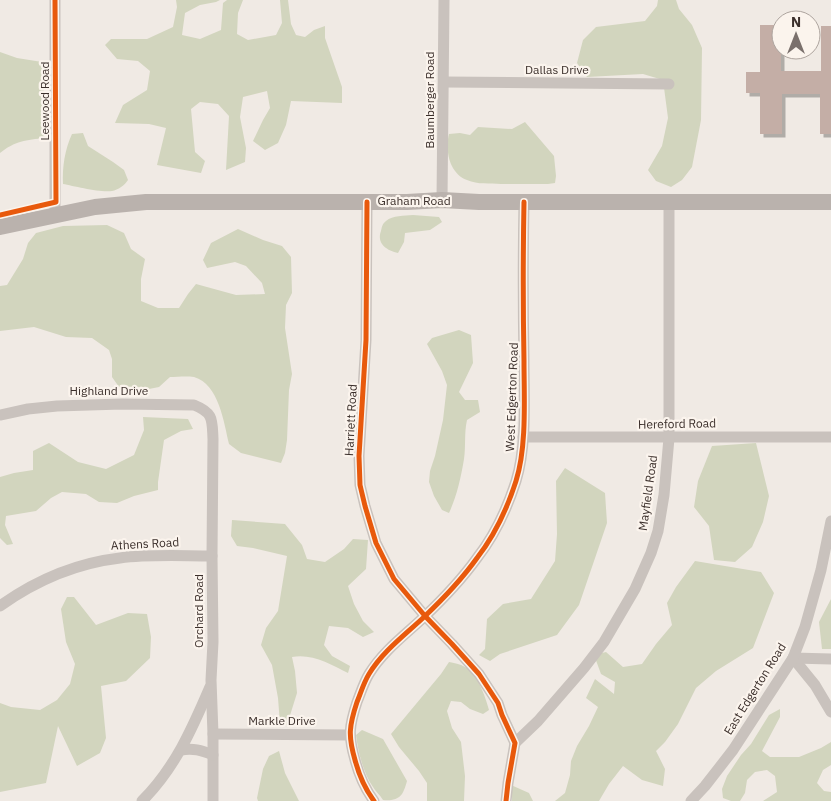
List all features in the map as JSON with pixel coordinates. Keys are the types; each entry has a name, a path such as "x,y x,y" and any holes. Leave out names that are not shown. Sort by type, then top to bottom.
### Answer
{"main road":[{"name":"Graham Road","path":"0,227 95,207 146,202 442,200 524,202 831,202"}],"street":[{"name":"Leewood Road","path":"55,0 55,215"},
{"name":"Baumberger Road","path":"442,200 444,0"},
{"name":"Dallas Drive","path":"444,82 669,84"},
{"name":"Harriett Road","path":"367,202 366,340 359,456 360,484 364,506 371,528 394,579 424,616 479,674 498,704 515,743"},
{"name":"West Edgerton Road","path":"374,801 366,789 356,765 350,735 351,719 362,687 369,673 387,651 460,579 477,558 492,537 507,508 516,479 523,437 524,202"},
{"name":"Mayfield Road","path":"515,743 538,721 599,649 635,589 651,553 658,531 664,495 669,438 669,202"},
{"name":"Highland Drive","path":"0,415 28,409 64,405 194,405 207,412 212,421"},
{"name":"Orchard Road","path":"212,421 212,801"},
{"name":"Hereford Road","path":"523,437 831,437"},
{"name":"East Edgerton Road","path":"691,801 733,750 793,658 805,628 821,570 831,521"},
{"name":"Athens Road","path":"0,606 33,586 84,566 120,558 212,556"},
{"path":"793,658 831,659"},
{"path":"793,658 815,686 831,712"},
{"path":"142,801 162,779 181,750 211,684"},
{"name":"Markle Drive","path":"213,734 350,735"},
{"path":"506,801 515,743"},
{"path":"181,750 192,748 213,754"}],"green space":[{"path":"176,0 220,0 200,5 185,13 182,35 200,39 221,30 223,3 227,0 243,0 238,13 237,34 248,40 276,35 282,23 280,0 288,0 291,24 296,35 305,37 314,30 325,26 325,38 342,87 342,103 291,101 286,125 278,143 265,150 253,141 270,108 267,91 243,97 240,117 246,148 245,162 226,170 229,116 218,104 200,102 191,109 195,152 205,161 201,173 157,165 166,128 149,124 115,123 123,105 147,90 150,71 138,61 117,59 105,45 111,39 147,39 173,27 177,7"},
{"path":"658,0 676,0 679,9 692,25 702,48 701,120 692,167 682,180 671,187 656,181 648,170 662,146 668,118 663,80 643,74 587,77 577,63 583,40 596,27 645,21 657,6"},
{"path":"0,52 17,58 42,62 44,95 41,121 45,138 21,142 0,153"},
{"path":"525,122 554,156 555,183 501,184 471,182 461,177 452,167 448,154 449,134 460,133 470,135 478,127 512,129"},
{"path":"83,133 88,146 124,170 128,180 125,184 114,190 107,191 63,184 65,158 72,134"},
{"path":"413,215 439,217 442,222 430,230 405,233 404,242 398,253 390,251 380,240 382,226 389,219"},
{"path":"107,225 124,233 131,249 145,259 141,279 141,301 158,308 179,308 196,284 236,295 265,294 262,283 246,266 235,262 207,268 203,260 211,243 238,229 282,246 291,257 292,293 286,305 285,328 292,374 289,390 287,440 281,463 241,453 229,444 215,396 209,387 194,377 170,377 159,387 139,391 119,387 112,377 112,359 109,350 92,338 66,337 34,327 0,331 0,286 7,285 23,259 28,243 36,233 63,226"},
{"path":"459,330 471,335 473,363 459,392 465,400 478,400 480,412 467,420 462,473 449,513 442,510 429,482 443,420 447,385 442,371 427,344 432,338"},
{"path":"143,417 188,419 193,429 181,431 164,440 158,490 134,496 117,503 99,502 86,494 62,492 51,498 36,511 6,516 5,525 13,544 7,545 0,538 0,477 33,470 33,451 49,443 78,462 106,469 134,455 144,430"},
{"path":"756,443 769,496 763,522 752,547 735,562 714,560 709,526 694,507 698,481 712,446"},
{"path":"565,468 605,493 607,523 579,605 557,635 500,654 490,661 479,655 485,649 487,619 503,604 531,599 555,561 557,534 556,481"},
{"path":"232,520 285,524 302,545 307,559 325,562 344,549 353,539 368,540 366,569 348,586 354,604 363,621 374,632 363,637 348,628 329,626 324,645 332,656 350,666 348,673 314,658 292,657 297,693 287,725 280,724 278,698 272,665 261,645 266,628 278,611 287,556 237,546 231,536"},
{"path":"695,561 761,572 774,593 753,648 716,671 696,688 678,724 656,751 665,769 663,786 642,780 623,766 599,801 555,801 565,793 570,775 571,761 598,707 586,698 595,679 614,694 615,682 601,674 594,655 606,652 623,667 642,664 672,625 667,603"},
{"path":"67,597 74,597 96,625 128,613 147,614 151,637 150,658 126,681 101,686 106,738 100,753 77,766 58,726 46,783 0,792 0,703 11,707 40,710 57,700 70,684 75,664 66,642 61,609"},
{"path":"831,599 831,649 822,649 819,622"},
{"path":"449,662 463,666 473,674 483,692 489,710 483,714 470,709 461,702 451,701 447,711 452,728 461,742 465,776 464,801 427,801 427,783 391,734"},
{"path":"780,709 780,717 762,751 770,757 799,757 831,742 831,765 823,770 817,783 824,791 831,792 831,801 763,801 777,792 775,776 767,770 755,772 747,780 745,793 740,801 731,801 723,798 722,789 727,776 751,744 769,715"},
{"path":"362,730 383,739 407,781 403,793 398,798 383,800 369,781 362,762 356,735"},
{"path":"279,751 285,773 299,801 258,801 263,769 269,756"},
{"path":"511,785 529,793 533,801 512,801"}],"building":[{"path":"760,25 771,25 771,60 781,60 781,71 821,71 821,26 831,26 831,134 820,134 820,94 782,94 782,134 760,134 760,93 746,93 746,72 760,72"}],"cycle path":[{"path":"0,215 56,202 55,0"},
{"path":"367,202 366,340 359,456 360,485 376,543 394,579 425,616 479,674 498,703 515,743 506,801"},
{"path":"374,801 358,771 350,737 352,718 364,684 381,658 445,596 465,574 483,549 495,531 504,512 520,467 524,422 524,202"}]}
